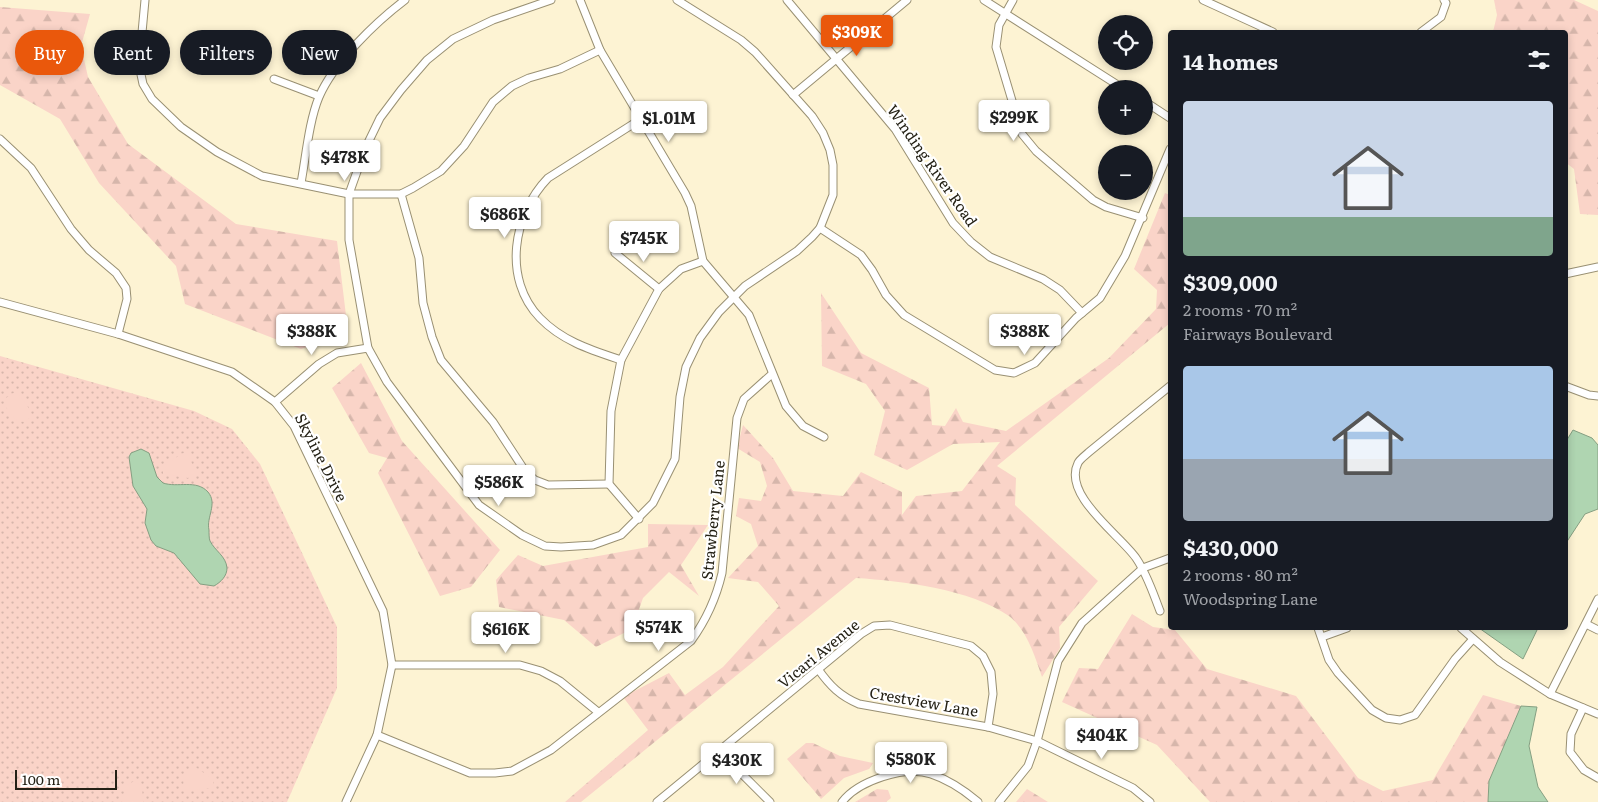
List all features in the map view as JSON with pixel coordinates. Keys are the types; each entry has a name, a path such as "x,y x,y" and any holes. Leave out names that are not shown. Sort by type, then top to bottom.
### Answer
{"street":[{"path":"145,0 139,65 143,84 152,99 181,126 224,156 262,176 349,194 400,194 442,171 464,146 493,102 512,86 529,78 560,69 600,50"},
{"path":"301,183 320,96 344,59 365,35 405,0"},
{"path":"551,0 493,20 454,40 427,60 380,118 365,150 349,194 349,240 368,348 387,382 473,497 497,519 545,546 594,545 621,535 653,503 675,459 680,397 686,367 700,338 719,312 733,297 758,275 797,251 820,228 833,195 833,165 823,133 794,95 756,52 741,40 677,0"},
{"path":"580,0 600,50 691,206 703,261 749,315 786,406 803,426 824,438"},
{"name":"Winding River Road","path":"786,0 895,129 912,153 953,224 990,257 1043,279 1060,290 1082,313"},
{"path":"984,0 1110,80"},
{"path":"1012,0 999,25 996,47 1022,134 1036,151 1093,200 1106,208 1143,218"},
{"path":"1203,0 1269,30"},
{"path":"1424,30 1441,17 1446,3 1444,0"},
{"path":"794,95 836,61 903,1"},
{"path":"274,79 320,96"},
{"path":"1153,107 1168,117"},
{"path":"621,360 572,343 539,317 524,295 518,274 516,242 524,216 536,191 548,178 641,119"},
{"path":"0,139 31,168 70,229 89,250 116,272 126,288 127,299 118,334"},
{"path":"820,228 861,255 886,295 904,315 994,370 1014,373 1035,363 1082,313 1100,298 1125,256 1143,218 1168,154"},
{"path":"400,194 419,258 423,304 432,337 441,360 493,422 526,471 535,480 548,485 609,484"},
{"path":"616,253 658,289"},
{"path":"639,519 609,484 611,411 621,360 658,289 681,270 703,261"},
{"path":"1568,273 1598,267"},
{"name":"Skyline Drive","path":"0,302 118,334 232,372 275,402 294,426 383,611 392,665 376,735 346,802"},
{"path":"275,402 320,364 337,353 368,348"},
{"name":"Strawberry Lane","path":"376,735 470,773 512,771 552,750 598,712 691,641 704,622 717,595 722,573 737,418 744,399 772,374"},
{"path":"1568,387 1589,395 1598,396"},
{"path":"1160,611 1142,568 1129,550 1083,500 1076,481 1078,463 1168,388"},
{"path":"999,802 1028,766 1037,741 1058,661 1082,623 1142,568 1168,559"},
{"path":"1550,694 1598,599"},
{"path":"1586,624 1598,630"},
{"name":"Vicari Avenue","path":"658,802 861,634 874,626 890,625 971,646 983,656 992,672 993,694 988,726"},
{"path":"1319,630 1329,660 1372,710 1386,718 1400,720 1415,715 1455,659 1473,639"},
{"path":"1322,637 1341,630"},
{"path":"1463,630 1500,662 1550,694 1598,714"},
{"path":"392,665 520,665 541,671 560,681 598,712"},
{"name":"Crestview Lane","path":"818,670 830,686 843,697 859,704 988,726 1037,741 1133,788 1150,802"},
{"path":"1584,708 1571,734 1570,752 1584,770 1598,778"},
{"path":"719,751 770,802"},
{"path":"842,802 846,796 873,780 898,772 930,773 960,787 978,802"}],"green space":[{"path":"1494,0 1574,0 1598,11 1598,215 1580,214 1574,169 1568,164 1568,30 1493,30 1497,15"},
{"path":"0,7 90,14 84,35 84,30 15,30 15,75 84,75 84,59 88,77 128,144 236,224 337,241 348,332 301,349 185,304 176,266 99,183 60,119 0,85"},
{"path":"1165,193 1168,194 1168,325 997,466 1016,478 1015,505 1098,581 1059,627 1060,648 1042,677 1026,636 1009,616 993,607 975,599 936,588 894,581 856,578 581,802 565,802 648,730 623,697 669,673 685,695 723,667 779,606 758,582 728,578 758,546 751,524 736,516 739,498 761,501 767,486 760,462 737,448 743,425 773,458 793,491 843,496 861,472 902,492 902,515 916,496 962,491 1000,442 953,444 907,470 874,455 885,411 866,384 822,366 821,293 861,353 929,388 932,425 945,426 956,408 963,422 1006,431 1109,358 1156,309 1157,290 1134,269"},
{"path":"0,356 194,411 232,429 260,464 337,627 337,688 287,802 0,802"},
{"path":"361,363 402,441 500,550 471,587 440,596 378,473 387,458 369,453 332,388"},
{"path":"13,393 19,394 30,410 30,417 26,422 17,421 4,405 6,398"},
{"path":"183,453 189,456 195,472 193,476 188,478 163,474 163,466"},
{"path":"648,524 708,525 681,565 699,596 669,572 643,598 632,629 596,647 564,620 499,607 496,580 518,555 543,566 648,547"},
{"path":"1132,614 1153,627 1175,630 1207,669 1296,696 1358,778 1383,791 1433,780 1483,695 1521,706 1489,781 1488,802 1210,802 1157,745 1062,702 1079,668 1098,669"},
{"path":"806,743 813,743 840,756 873,763 869,769 844,778 821,799 787,759"},
{"path":"194,766 214,780 212,788 189,791 185,789 183,783 185,776 188,770"},
{"path":"134,781 142,786 143,802 122,802 126,786"},
{"path":"877,789 888,790 891,798 886,802 855,802"},
{"path":"1027,789 1048,802 1016,802"}],"shaded area":[{"path":"1573,430 1592,438 1598,445 1598,509 1585,514 1568,540 1568,438"},
{"path":"141,449 149,453 157,477 163,483 198,486 208,492 211,497 210,540 225,560 227,568 223,579 214,586 200,584 174,553 156,546 151,540 145,523 147,509 133,486 129,457 131,453"},
{"path":"1482,630 1537,630 1523,659"},
{"path":"1521,706 1537,707 1529,746 1538,787 1548,802 1488,802 1489,781"}]}
